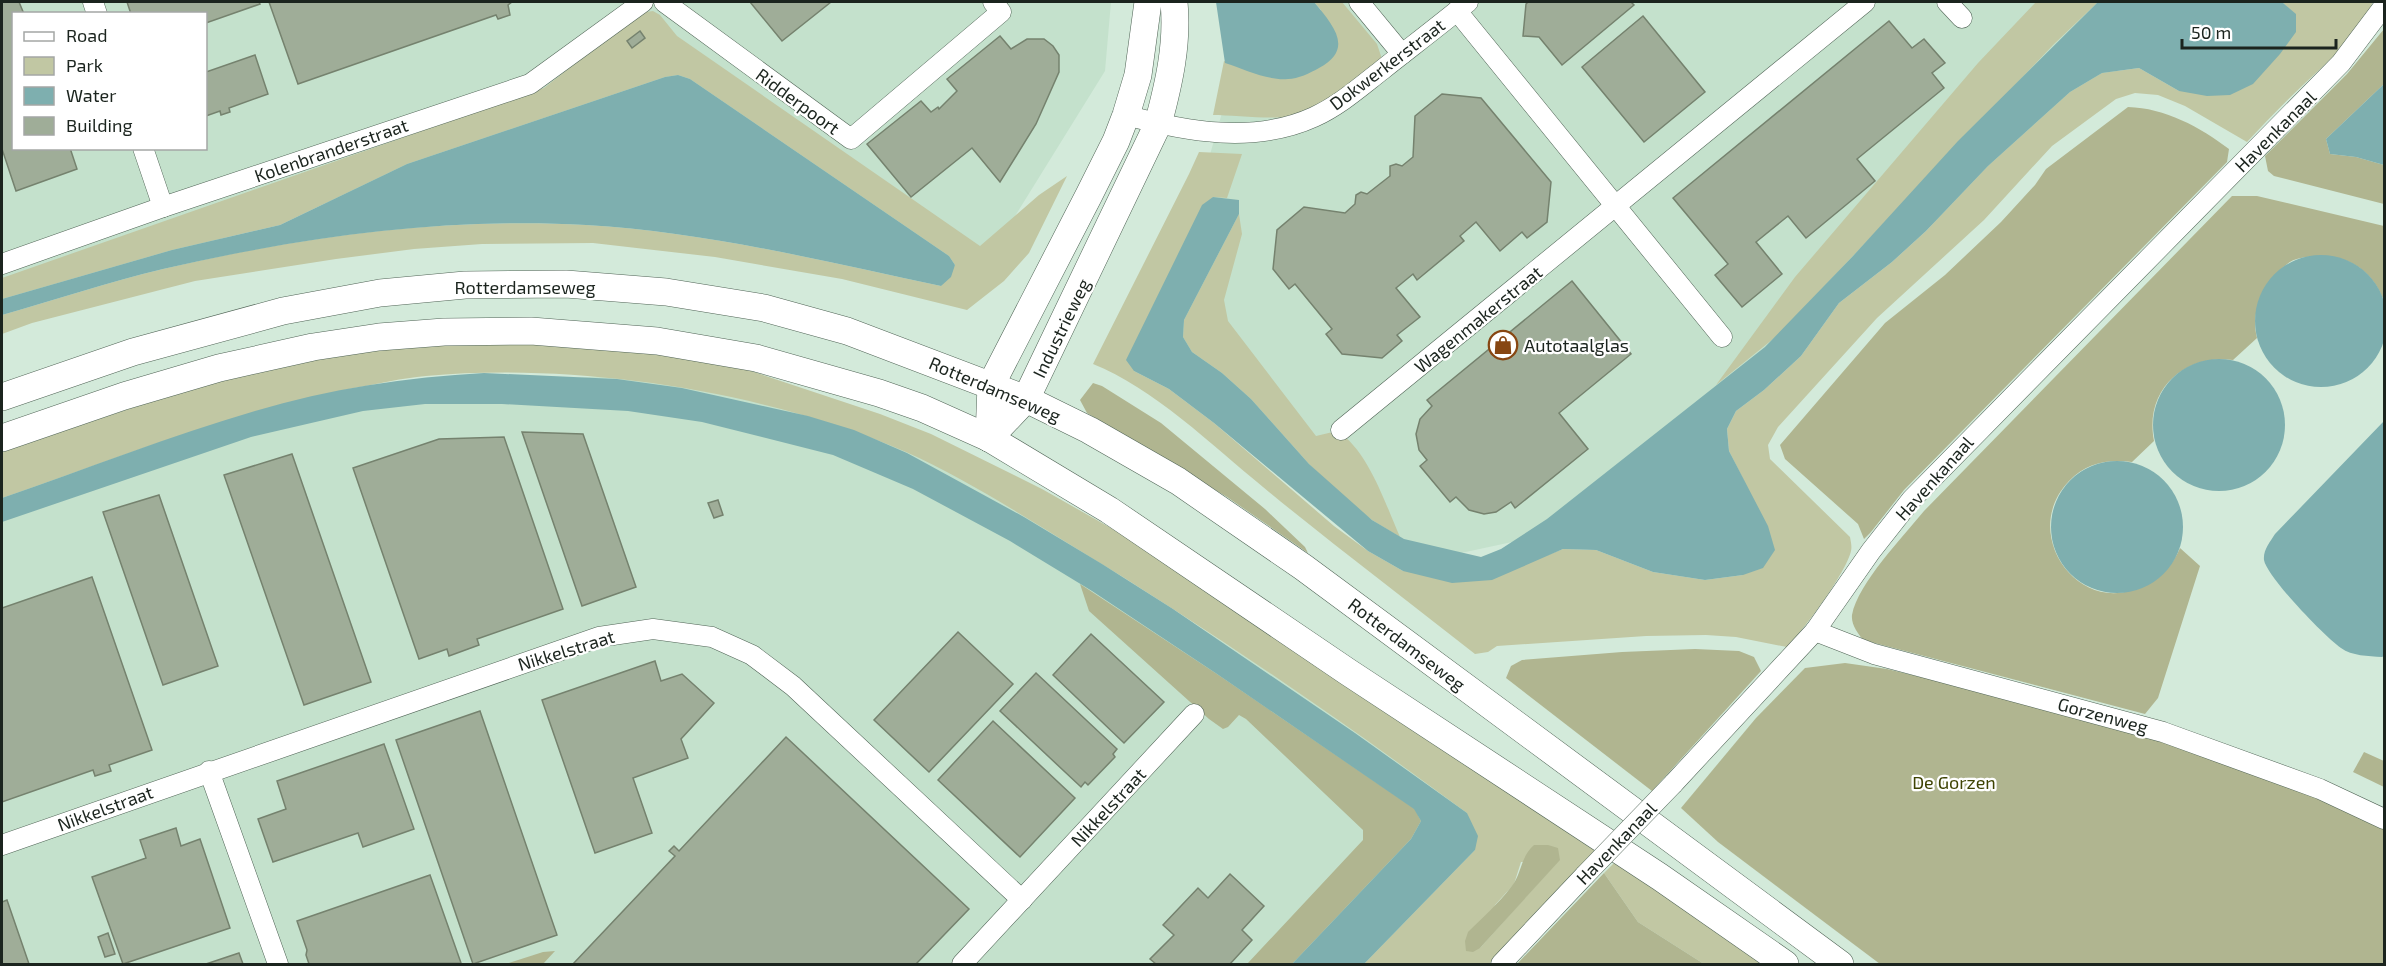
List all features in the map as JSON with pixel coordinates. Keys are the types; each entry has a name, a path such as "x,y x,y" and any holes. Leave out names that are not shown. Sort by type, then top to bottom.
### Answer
{"main road":[{"name":"Industrieweg","path":"989,438 991,385 1098,177 1126,115 1138,75 1148,2"},
{"name":"Industrieweg","path":"989,438 1026,399 1158,124 1169,82 1177,28 1174,2"},
{"name":"Rotterdamseweg","path":"2,397 133,352 283,310 380,293 465,285 566,284 666,292 764,308 847,331 1026,399 1089,430 1178,481 1284,554 1840,964"},
{"path":"2,438 124,396 219,369 313,347 379,337 444,332 531,331 657,341 756,358 879,393 922,408 989,438 1109,510 1348,672 1660,877 1785,964"}],"street":[{"name":"Kolenbranderstraat","path":"2,264 163,207 530,84 642,2"},
{"name":"Ridderpoort","path":"664,2 851,139 1001,12 993,2"},
{"path":"1359,2 1402,54"},
{"name":"Wagenmakerstraat","path":"1341,430 1865,2"},
{"path":"1947,2 1962,18"},
{"path":"1463,6 1615,206 1722,337"},
{"name":"Dokwerkerstraat","path":"1126,115 1158,124 1228,133 1278,129 1313,118 1339,104 1463,6"},
{"name":"Havenkanaal","path":"1500,964 1673,784 1815,631 1871,551 1912,499 2342,63 2385,6"},
{"path":"144,150 163,207"},
{"name":"Nikkelstraat","path":"2,845 599,637 653,629 712,637 752,655 792,686 1022,900"},
{"name":"Gorzenweg","path":"1815,631 1874,654 2163,732 2320,789 2385,819"},
{"name":"Nikkelstraat","path":"962,964 1194,714"},
{"path":"209,771 278,964"}],"shaded area":[{"path":"2,2 1111,2 1105,71 976,279 686,79 2,314"},
{"path":"1254,2 2200,2 1563,531 1424,561 1155,345"},
{"path":"677,371 891,427 1500,821 1407,964 2,964 2,471 206,403"}],"green space":[{"path":"1314,2 1342,2 1377,44 1383,62 1327,100 1292,116 1213,115 1224,61 1275,78 1321,10"},
{"path":"2036,2 2098,2 2053,45 1778,335 1716,385 1795,277 1978,63"},
{"path":"2282,2 2373,2 2359,27 2342,47 2247,142 2185,106 2158,95 2135,93 2116,99 2052,146 1984,220 1877,318 1778,427 1768,445 1770,459 1850,537 1851,546 1847,561 1833,587 1787,647 1736,637 1646,636 1497,646 1488,652 1475,654 1289,508 1160,402 1115,374 1093,364 1199,152 1242,154 1227,198 1213,197 1134,371 1169,389 1214,423 1334,526 1368,551 1403,571 1530,562 1563,549 1596,550 1653,572 1705,580 1743,575 1745,483 1729,451 1727,429 1736,411 1764,390 1801,356 1839,303 1892,262 1926,231 1988,166 2070,92 2102,73 2139,68 2179,91 2296,15"},
{"path":"653,11 660,15 677,36 980,246 1039,195 1067,176 1029,253 1004,281 967,310 842,279 715,257 593,243 482,244 414,249 195,281 32,323 2,334 2,315 102,285 215,257 320,238 480,224 586,225 676,234 764,249 941,286 955,265 949,256 690,79 678,75 665,77 407,164 280,225 172,250 2,299 2,278 544,88 639,13"},
{"path":"2384,29 2384,84 2326,139 2330,154 2356,157 2384,165 2384,204 2274,176 2268,171 2265,156 2347,74"},
{"path":"2128,107 2169,115 2194,126 2229,149 2227,162 1904,490 1864,539 1858,524 1785,459 1780,445 1885,323 1945,275 2001,222 2035,185 2046,169"},
{"path":"2232,196 2257,196 2384,226 2384,301 2366,273 2349,262 2329,256 2317,256 2289,262 2279,272 2259,305 2255,317 2257,338 2233,360 2199,363 2171,379 2155,406 2154,441 2132,462 2106,462 2083,470 2069,481 2055,503 2050,526 2054,549 2065,569 2082,584 2102,592 2126,592 2150,581 2164,570 2180,548 2200,566 2158,698 2145,714 1863,640 1853,622 1852,615 1856,602 1872,575 1894,547 1924,511"},
{"path":"1239,214 1242,234 1224,300 1228,321 1316,436 1337,431 1358,451 1382,494 1400,537 1372,520 1344,498 1309,464 1251,399 1222,373 1192,352 1183,337 1184,320"},
{"path":"476,343 540,343 721,361 880,414 931,434 1042,489 1118,532 1597,850 1489,964 1364,964 1475,850 1467,813 1371,743 1224,642 1124,578 970,485 928,462 852,431 794,412 733,397 608,378 545,373 484,373 408,378 309,398 220,423 2,498 2,452 99,419 230,378 289,364 342,355","holes":["1559,860 1480,948 1495,905 1514,884 1521,862"]},
{"path":"1093,383 1102,386 1161,423 1265,509 1305,547 1308,553 1227,497 1087,413 1080,400"},
{"path":"1080,584 1415,809 1421,821 1411,839 1292,964 1247,964 1363,840 1363,830 1246,719 1239,715 1223,729 1209,719 1089,611"},
{"path":"1695,649 1739,651 1754,657 1761,671 1652,791 1506,678 1511,666 1522,660"},
{"name":"De Gorzen","path":"1845,663 1887,669 2067,712 2201,751 2384,825 2384,964 1880,964 1718,842 1681,808 1756,718 1805,668"},
{"path":"2364,752 2384,761 2384,787 2353,772"},
{"path":"1534,845 1558,848 1560,860 1480,948 1473,952 1466,951 1465,941 1468,932 1511,887 1526,855"},
{"path":"1617,860 1770,964 1704,964 1638,922 1604,873"},
{"path":"1604,873 1638,922 1704,964 1517,964"},
{"path":"555,951 543,964 506,964 543,952"}],"water":[{"path":"1216,2 1314,2 1328,19 1337,36 1336,53 1330,61 1319,68 1292,79 1264,76 1225,63"},
{"path":"2098,2 2282,2 2296,14 2296,32 2253,84 2230,95 2207,96 2179,91 2139,68 2102,73 2070,92 1988,166 1926,231 1892,262 1839,303 1801,356 1764,390 1736,411 1727,429 1729,451 1768,526 1775,550 1763,568 1743,575 1705,580 1653,572 1596,550 1563,549 1492,580 1452,583 1403,571 1368,551 1214,423 1169,389 1134,371 1126,360 1202,205 1213,197 1239,200 1239,214 1184,320 1183,337 1192,352 1222,373 1251,399 1309,464 1372,520 1404,539 1481,557 1501,549 1547,519 1765,347 1853,256 1958,141"},
{"path":"678,75 690,79 949,256 955,265 951,277 941,286 764,249 676,234 586,225 480,224 373,232 215,258 143,274 2,315 2,299 172,250 280,225 407,164 665,77"},
{"path":"2384,84 2384,165 2356,157 2330,154 2326,139"},
{"path":"2321,255 2346,260 2368,274 2382,296 2387,321 2382,346 2368,368 2346,382 2321,387 2296,382 2274,368 2260,346 2255,321 2260,296 2274,274 2296,260"},
{"path":"2219,359 2244,364 2266,378 2280,400 2285,425 2280,450 2266,472 2244,486 2219,491 2194,486 2172,472 2158,450 2153,425 2158,400 2172,378 2194,364"},
{"path":"484,373 617,379 682,388 808,416 854,430 907,453 1024,517 1102,564 1173,609 1355,733 1467,813 1478,836 1475,850 1364,964 1292,964 1411,839 1421,821 1414,809 1092,591 1010,541 913,489 833,455 702,422 628,411 502,404 425,404 363,411 251,437 2,522 2,498 223,421 283,403 340,390 397,381"},
{"path":"2384,421 2384,656 2382,657 2350,653 2333,642 2285,592 2268,568 2264,556 2275,534"},
{"path":"2117,461 2142,466 2164,480 2178,502 2183,527 2178,552 2164,574 2142,588 2117,593 2092,588 2070,574 2056,552 2051,527 2056,502 2070,480 2092,466"}],"building":[{"path":"2,2 19,2 23,12 12,12 12,150 71,150 77,169 16,191 2,149"},
{"path":"127,2 259,2 260,4 207,23 207,12 130,12"},
{"path":"269,2 512,2 508,5 510,15 498,19 496,15 298,84"},
{"path":"750,2 831,2 782,41"},
{"path":"1528,2 1631,2 1634,5 1562,65 1539,37 1523,36"},
{"path":"1643,16 1705,92 1644,142 1582,67"},
{"path":"1889,21 1912,48 1924,39 1945,63 1932,73 1944,88 1857,159 1875,181 1806,238 1788,216 1756,242 1782,274 1742,307 1715,275 1728,264 1673,198"},
{"path":"640,31 645,38 632,48 627,41"},
{"path":"1000,36 1011,49 1027,39 1044,39 1059,55 1059,72 1036,124 1000,182 972,148 911,197 867,144 921,101 931,112 938,107 939,109 957,91 947,79"},
{"path":"255,55 268,94 229,108 230,112 221,115 220,111 207,116 207,72"},
{"path":"1442,94 1481,98 1551,182 1547,222 1527,238 1522,232 1500,251 1476,222 1460,236 1464,241 1417,280 1413,274 1396,288 1420,317 1397,335 1402,341 1382,358 1342,354 1326,334 1332,329 1295,284 1289,289 1273,269 1277,230 1304,207 1345,213 1355,204 1356,195 1361,192 1367,194 1390,176 1390,166 1396,164 1402,166 1413,157 1415,116"},
{"path":"1572,281 1631,354 1559,413 1588,449 1515,508 1511,502 1496,512 1484,514 1469,510 1456,497 1450,502 1420,466 1427,460 1419,450 1416,434 1420,419 1432,406 1427,400"},
{"path":"522,432 583,434 636,587 582,606"},
{"path":"504,437 563,609 477,639 479,645 449,656 447,649 419,659 353,468 439,439"},
{"path":"292,454 371,682 304,705 224,475"},
{"path":"159,495 218,666 163,685 103,512"},
{"path":"718,500 723,515 714,518 708,503"},
{"path":"92,577 152,750 109,765 111,771 95,776 93,770 2,802 2,608"},
{"path":"958,632 1013,684 929,772 874,720"},
{"path":"1091,634 1164,702 1124,743 1053,675"},
{"path":"655,661 661,681 682,674 714,703 681,739 688,758 633,778 652,833 595,853 542,700"},
{"path":"1036,673 1117,749 1113,754 1115,757 1088,785 1085,782 1081,787 1000,711"},
{"path":"480,711 557,935 473,964 396,740"},
{"path":"993,721 1075,798 1020,857 938,780"},
{"path":"786,737 969,909 916,964 573,964 675,856 669,851 674,846 679,851"},
{"path":"384,744 414,829 363,847 358,833 273,862 258,819 286,809 277,781"},
{"path":"176,828 181,846 200,839 230,928 123,964 92,877 146,858 140,840"},
{"path":"1230,874 1264,906 1242,930 1252,940 1230,964 1156,964 1150,959 1174,935 1163,925 1198,888 1208,898"},
{"path":"430,875 461,963 309,964 307,950 297,921"},
{"path":"7,900 29,964 2,964 2,902"},
{"path":"108,933 115,954 105,957 98,937"},
{"path":"239,953 243,964 206,964"}],"place":[{"name":"Autotaalglas","path":"1503,345"}]}
